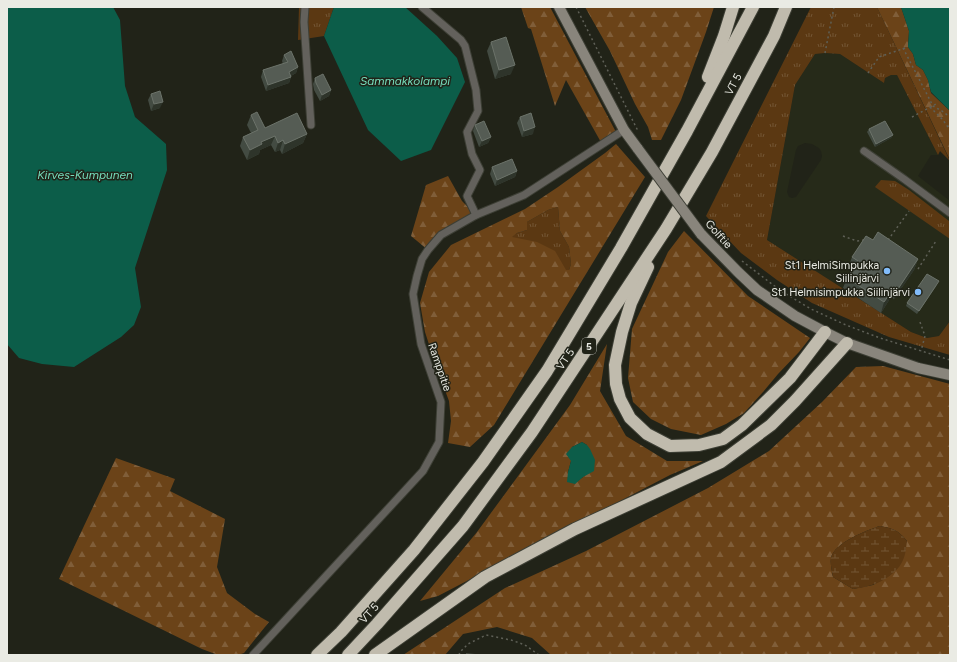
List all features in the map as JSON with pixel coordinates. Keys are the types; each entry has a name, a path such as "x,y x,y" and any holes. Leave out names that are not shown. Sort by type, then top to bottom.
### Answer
{"highway":[{"path":"687,131 724,36 733,7"},
{"name":"VT 5","path":"316,655 341,632 414,550 483,462 547,371 621,248 687,131 753,7"},
{"name":"VT 5","path":"348,655 463,526 532,432 666,229 712,152 774,36 786,7"},
{"path":"666,229 631,303 614,365 616,384 620,399 630,418 647,434 670,446 699,445 723,439 742,425 790,378 825,332"},
{"path":"375,655 485,577 575,528 721,462 771,425 795,401 847,343"}],"street":[{"path":"304,7 311,125"},
{"path":"422,7 461,40 465,46 476,90 478,111 467,132 472,154 480,170 467,196 476,215"},
{"name":"Golftie","path":"560,7 624,130 701,234 757,290 795,316 847,343 918,368 950,375"},
{"name":"Ramppitie","path":"253,655 423,471 439,442 441,402 421,344 413,294 422,259 428,250 441,234 476,215 524,195 624,130"},
{"path":"864,151 950,213"}],"path":[{"path":"576,7 638,133"},
{"path":"825,52 834,7"},
{"path":"868,73 878,57 908,47"},
{"path":"903,48 931,106 950,130"},
{"path":"912,117 938,103"},
{"path":"931,106 950,117"},
{"path":"885,245 909,210"},
{"path":"843,236 857,241 866,240"},
{"path":"918,269 936,241"},
{"path":"738,258 781,291 811,310 880,338 950,360"},
{"path":"920,322 925,336 921,351"},
{"path":"459,655 468,644 486,635 511,640 525,645 539,655"}],"shaded area":[{"name":"St1 Helmisimpukka Siilinjärvi","path":"815,54 840,54 884,83 885,78 891,75 897,75 938,155 931,155 918,176 950,201 950,321 939,336 927,338 911,332 767,240 795,85","holes":["805,143 812,144 821,151 821,160 796,197 789,197 787,192 796,150 798,146"]}],"green space":[{"path":"299,7 334,7 324,36 298,40"},
{"path":"521,7 550,7 617,134 602,144 566,80 555,106 531,29 528,28"},
{"path":"585,7 714,7 681,100 661,140 652,140 648,127 635,104 610,51"},
{"path":"811,7 877,7 950,161 940,151 938,155 897,75 891,75 885,78 884,83 840,54 815,54 795,85 767,240 911,332 927,338 939,336 950,321 950,355 889,337 812,303 777,280 741,253 706,216"},
{"path":"877,7 901,7 909,31 908,47 913,54 916,65 923,70 928,80 931,93 950,111 950,160"},
{"path":"616,144 645,177 494,425 470,447 448,443 451,421 449,401 425,332 420,303 429,272 451,245 525,209","holes":["558,207 560,231 569,247 571,264 569,270 566,270 555,251 537,242 512,237 517,233 527,230 527,222 548,210"]},
{"path":"448,176 462,201 476,215 441,235 428,250 411,236 426,185"},
{"path":"881,180 895,181 949,221 950,239 875,187"},
{"path":"558,207 560,231 569,247 571,264 569,270 565,270 511,237 517,233 527,230 527,222 548,210"},
{"path":"684,231 748,296 810,338 744,413 726,424 701,435 671,429 651,419 633,402 628,378 632,329 668,252"},
{"path":"607,344 600,391 626,436 667,461 703,461 670,475 438,596 420,601 477,532 570,405","holes":["582,442 587,445 583,477 575,483 568,472 571,461 572,447"]},
{"path":"883,366 950,384 950,655 551,655 532,638 497,627 463,634 445,655 403,655 505,588 586,551 708,488 769,451 822,402 856,367","holes":["880,526 898,532 907,541 890,575 873,585 853,589 833,577 831,565 833,552 844,542"]},
{"path":"116,458 175,479 170,491 225,519 217,567 227,593 255,614 269,622 244,653 238,655 218,655 202,649 59,579"},
{"path":"880,526 895,530 907,541 904,558 898,568 886,579 876,584 853,589 833,577 831,558 833,552 844,542"}],"water":[{"name":"Kirves-Kumpunen","path":"7,7 113,7 120,20 125,86 135,117 166,144 167,170 135,268 141,307 134,325 121,337 74,367 42,364 19,358 7,344"},
{"name":"Sammakkolampi","path":"334,7 405,7 437,36 457,58 465,82 431,150 401,161 368,130 324,36"},
{"path":"901,7 950,7 950,111 931,92 928,80 923,70 916,65 913,54 908,47 909,31"},
{"path":"582,442 590,449 595,460 594,471 583,477 575,484 567,482 571,461 566,454 572,447"}],"building":[{"path":"506,37 515,65 499,70 491,42"},
{"path":"291,51 298,67 289,72 291,77 268,85 263,70 288,62 284,55"},
{"path":"323,74 331,90 322,95 315,78"},
{"path":"160,91 163,102 154,104 151,94"},
{"path":"257,112 265,128 297,113 307,134 285,144 283,140 278,143 275,136 261,142 262,144 250,150 243,137 258,130 251,115"},
{"path":"531,113 535,127 524,131 520,117"},
{"path":"484,121 491,137 482,141 475,125"},
{"path":"885,121 893,135 876,144 869,129"},
{"path":"512,159 517,171 497,180 492,167"},
{"path":"878,232 918,259 898,289 895,287 884,302 847,278 858,261 852,257 866,236 873,240"},
{"path":"927,274 939,281 919,311 907,303"}],"place":[{"name":"St1 HelmiSimpukka Siilinjärvi","path":"887,271"},
{"name":"St1 Helmisimpukka Siilinjärvi","path":"918,292"}]}
